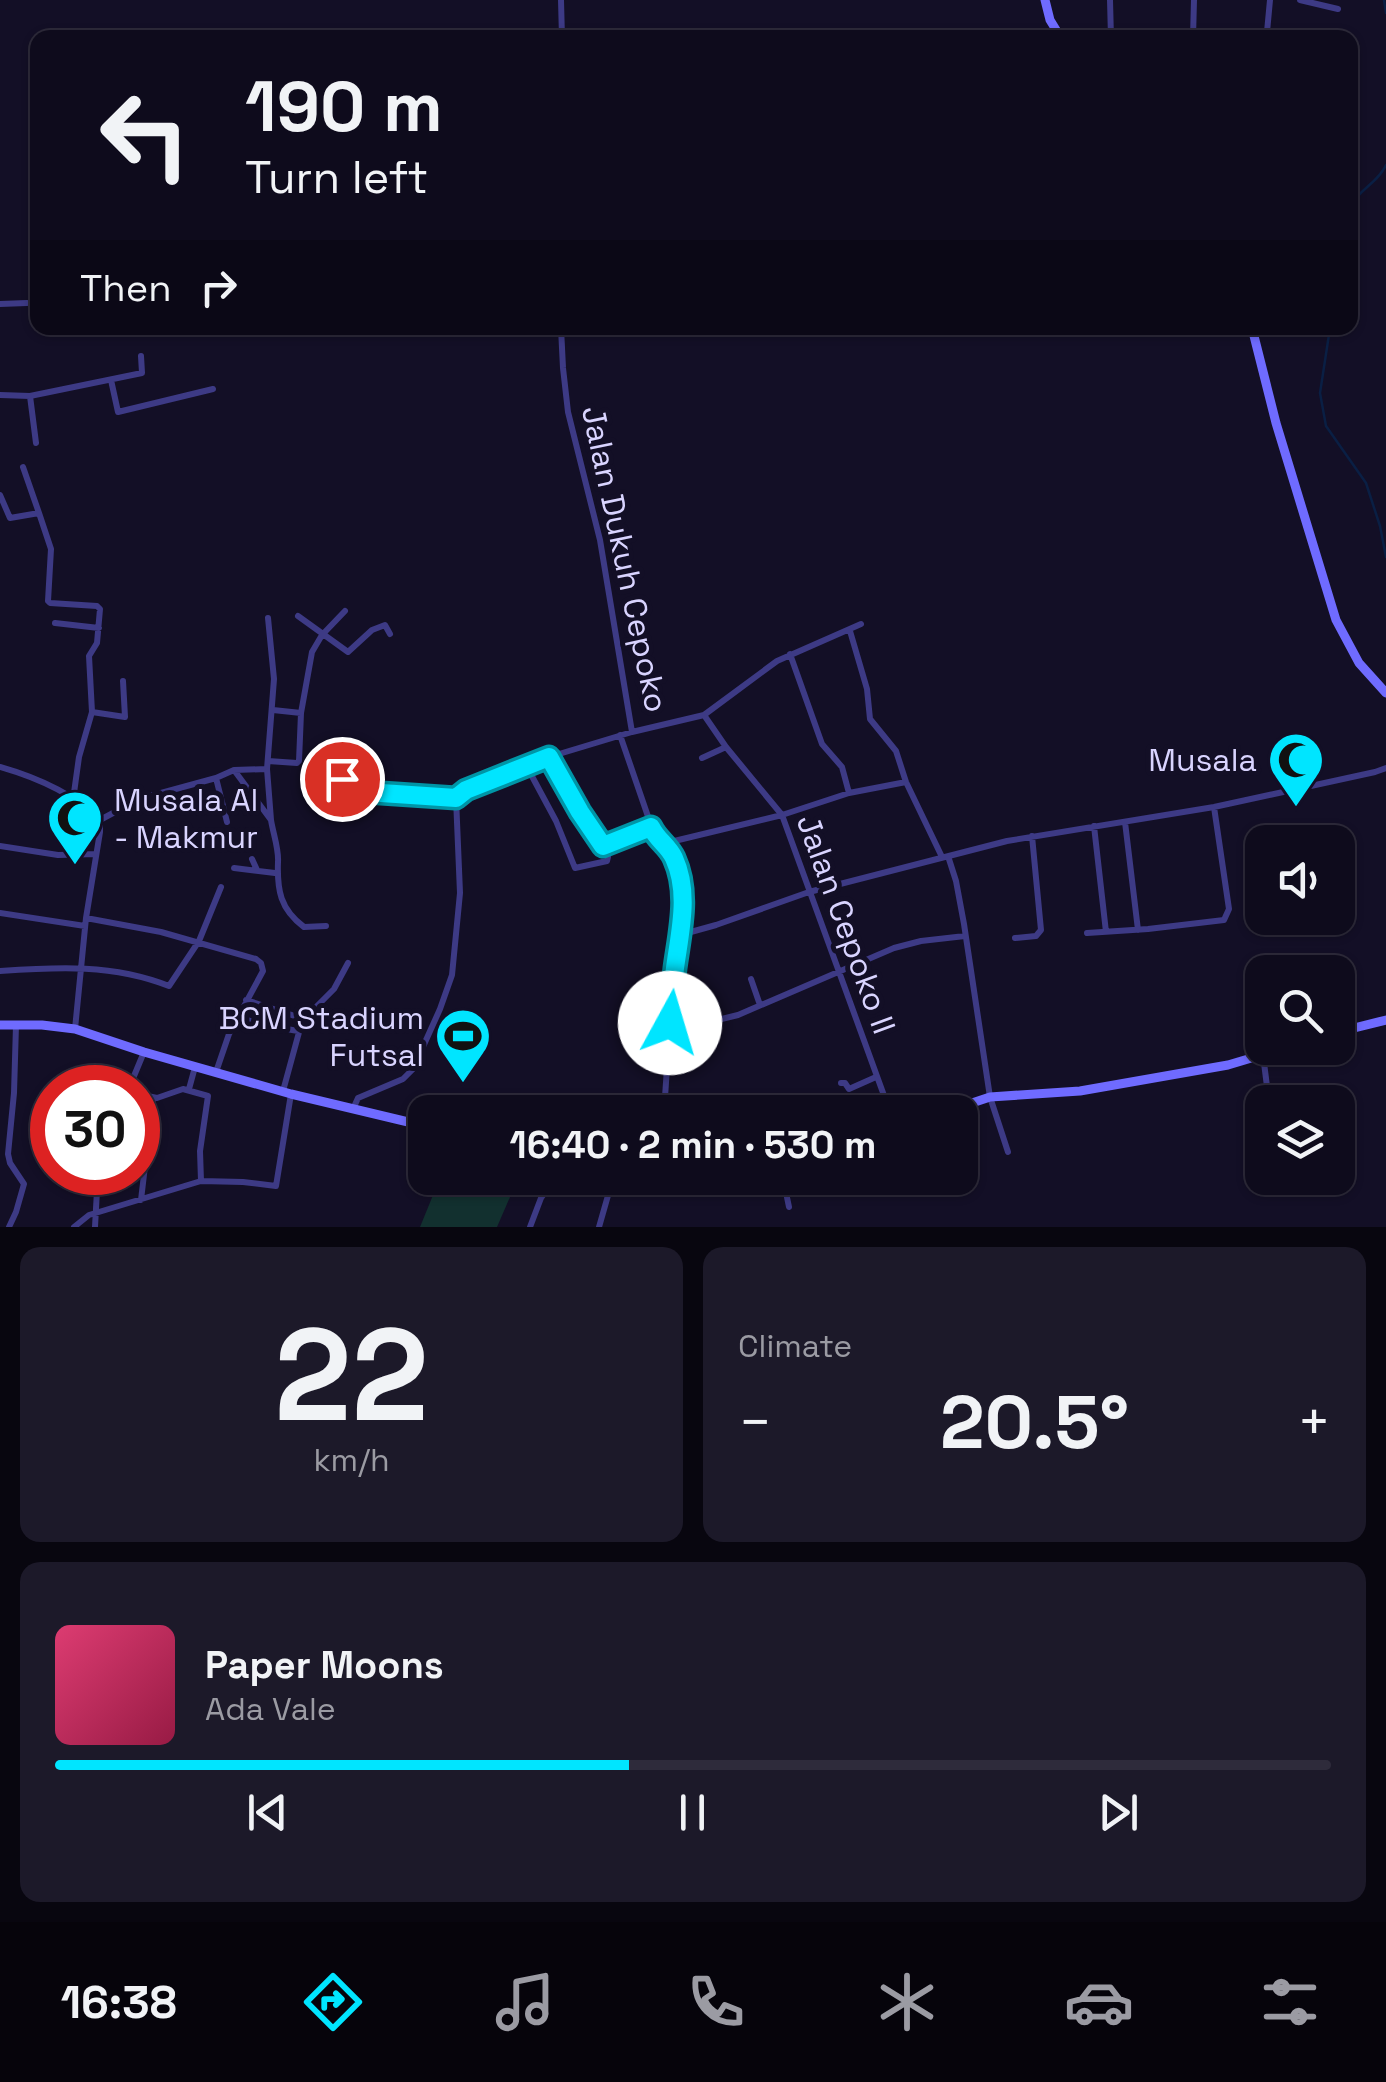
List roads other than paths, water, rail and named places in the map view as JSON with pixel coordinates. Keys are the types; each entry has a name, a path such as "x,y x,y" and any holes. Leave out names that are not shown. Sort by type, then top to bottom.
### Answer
{"main road":[{"path":"1045,0 1056,30"},
{"path":"1254,335 1336,620 1359,663 1386,693"},
{"path":"1355,1028 1386,1020"},
{"path":"0,1025 75,1029 287,1092 408,1122"},
{"path":"978,1101 1080,1091 1245,1060"}],"street":[{"path":"560,0 562,30"},
{"path":"1110,0 1111,30"},
{"path":"1193,30 1194,0"},
{"path":"1267,30 1270,0"},
{"path":"1300,0 1338,9"},
{"path":"0,304 27,303"},
{"name":"Jalan Dukuh Cepoko","path":"561,335 568,412 600,540 632,732 704,715"},
{"path":"0,395 30,396 142,373 141,356"},
{"path":"111,380 118,412 213,389"},
{"path":"30,396 36,444"},
{"path":"23,467 51,549 48,601 99,607 98,644 90,656 92,712 73,800"},
{"path":"0,496 10,518 39,513"},
{"path":"100,820 139,799 234,770 298,763 301,713 312,652 345,611"},
{"path":"298,616 348,652 377,628 385,625 390,634"},
{"path":"268,618 274,679 268,765 278,859 275,873 286,912 304,927 326,926"},
{"path":"54,624 99,628"},
{"path":"704,715 790,654 862,624"},
{"path":"850,630 867,689 870,719 896,751 906,782 956,882 990,1097 1008,1152"},
{"path":"790,654 822,744 842,768 849,794"},
{"path":"92,712 125,717 123,681"},
{"path":"273,710 301,713"},
{"name":"Jalan Cepoko II","path":"704,715 782,815 883,1095"},
{"path":"342,779 351,791 456,798 466,790 549,757 632,732"},
{"path":"620,736 651,827 658,839 666,843 682,883 665,1095"},
{"path":"702,758 726,747"},
{"path":"527,767 556,821 575,868 606,860 603,846 549,757"},
{"path":"0,767 32,778 100,820"},
{"path":"680,934 809,892 1032,836 1214,808 1386,768"},
{"path":"234,770 271,820"},
{"path":"216,778 227,822"},
{"path":"666,843 906,782"},
{"path":"337,1104 403,1078 413,1069 440,1009 452,975 460,893 456,798"},
{"path":"1088,932 1138,930 1227,918 1214,808"},
{"path":"75,1029 100,820"},
{"path":"1125,822 1138,930"},
{"path":"1094,826 1106,932"},
{"path":"603,846 651,827"},
{"path":"1015,938 1036,936 1041,930 1032,836"},
{"path":"0,846 58,855 96,854"},
{"path":"252,859 257,870"},
{"path":"234,868 275,873"},
{"path":"0,971 81,967 131,974 168,986 198,941 221,887"},
{"path":"0,914 85,922 198,941 256,959 262,971 237,1016 216,1072"},
{"path":"670,1023 709,1022 738,1015 894,948 965,936"},
{"path":"74,1227 86,1216 201,1181 276,1186 298,1031 304,1019 334,989 348,963"},
{"path":"751,979 760,1006"},
{"path":"246,1000 304,1019"},
{"path":"237,1016 298,1031"},
{"path":"10,1227 24,1184 8,1154 16,1024"},
{"path":"139,1065 144,1052"},
{"path":"189,1089 195,1066"},
{"path":"841,1084 851,1088 876,1077"},
{"path":"160,1097 189,1089 209,1099 200,1151 201,1181"},
{"path":"354,1109 358,1098"},
{"path":"95,1227 96,1195"},
{"path":"141,1200 142,1195"},
{"path":"530,1227 543,1195"},
{"path":"599,1227 608,1195"},
{"path":"786,1195 788,1207"}],"waterway":[{"path":"1384,0 1386,13"},
{"path":"1358,196 1386,165"},
{"path":"1329,335 1320,393 1326,426 1366,483 1386,557"}],"place":[{"name":"Musala","path":"1296,809"},
{"name":"Musala Al - Makmur","path":"75,867"},
{"name":"BCM Stadium Futsal","path":"463,1085"}]}
